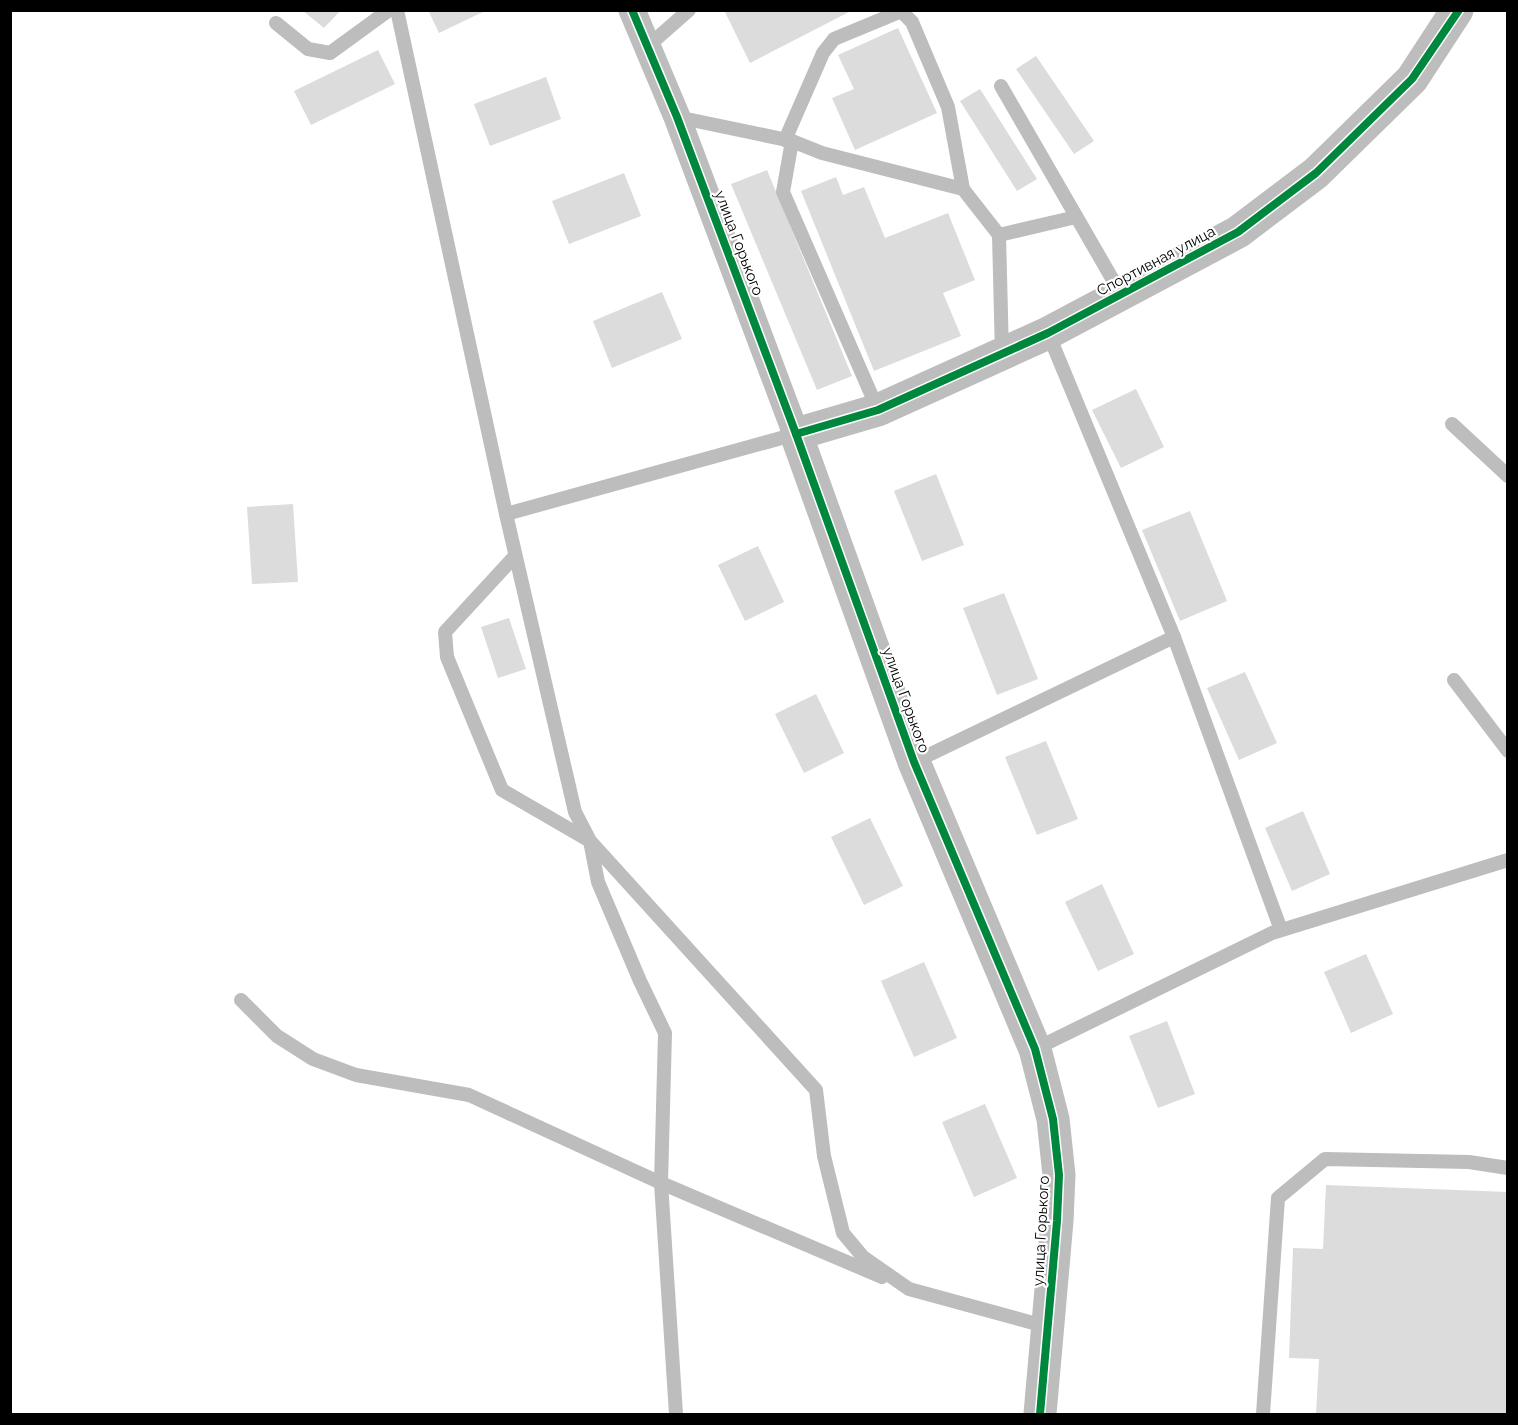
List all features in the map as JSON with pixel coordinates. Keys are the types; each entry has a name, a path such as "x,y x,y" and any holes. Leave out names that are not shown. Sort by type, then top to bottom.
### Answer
{"street":[{"name":"улица Горького","path":"632,10 677,117 796,434 914,762 1035,1049 1053,1119 1059,1175 1040,1414"},
{"name":"Спортивная улица","path":"796,434 878,410 1002,355 1238,232 1316,173 1413,79 1458,11"}],"lane":[{"path":"276,23 308,49 330,53 388,10"},
{"path":"397,10 515,556 575,812 590,841 816,1090 824,1156 843,1233 863,1257 909,1289"},
{"path":"647,47 689,10"},
{"path":"878,410 783,192 788,141 823,52 834,39 902,11 912,22 948,107 963,189 999,235 1002,355"},
{"path":"1001,86 1121,294"},
{"path":"677,117 788,141 822,153 963,189"},
{"path":"999,235 1076,217"},
{"path":"1048,333 1174,637 1281,930"},
{"path":"1452,424 1508,476"},
{"path":"506,514 796,434"},
{"path":"515,556 445,632 447,657 502,790 590,841 598,882 665,1033 661,1183 676,1414"},
{"path":"914,762 1174,637"},
{"path":"1454,680 1508,751"},
{"path":"1035,1049 1281,930 1508,860"},
{"path":"241,1000 277,1036 313,1059 356,1075 469,1095 661,1183 909,1289 1048,1327"},
{"path":"1263,1414 1278,1198 1325,1159 1469,1162 1508,1168"}],"building":[{"path":"302,10 341,10 324,28"},
{"path":"428,10 487,10 439,33"},
{"path":"724,10 853,10 750,63"},
{"path":"898,28 937,113 855,150 832,98 854,89 838,55"},
{"path":"378,50 395,84 311,125 294,91"},
{"path":"1036,56 1094,141 1074,154 1016,69"},
{"path":"546,77 561,119 490,146 474,104"},
{"path":"980,89 1037,179 1017,191 960,101"},
{"path":"767,170 852,376 817,390 731,184"},
{"path":"624,173 641,216 569,244 552,201"},
{"path":"836,177 843,195 864,187 885,238 948,213 975,280 943,293 961,336 874,371 801,191"},
{"path":"662,292 682,339 612,368 593,321"},
{"path":"1136,389 1164,447 1121,468 1092,410"},
{"path":"936,474 964,545 922,561 894,491"},
{"path":"293,504 298,582 252,584 247,507"},
{"path":"1190,511 1227,601 1180,621 1142,530"},
{"path":"758,546 784,602 745,621 718,565"},
{"path":"1004,593 1038,679 997,695 963,608"},
{"path":"509,618 526,669 498,678 481,627"},
{"path":"1245,672 1277,743 1239,760 1207,688"},
{"path":"816,694 844,753 804,773 775,714"},
{"path":"1046,741 1078,819 1037,835 1005,757"},
{"path":"1303,811 1330,874 1292,891 1265,828"},
{"path":"870,818 903,886 864,905 831,837"},
{"path":"1102,884 1134,954 1098,971 1065,902"},
{"path":"1366,954 1393,1014 1351,1033 1324,972"},
{"path":"924,962 957,1038 914,1057 881,981"},
{"path":"1167,1021 1195,1094 1158,1108 1129,1036"},
{"path":"985,1104 1017,1178 974,1197 942,1122"},
{"path":"1326,1185 1508,1192 1508,1414 1316,1414 1319,1359 1289,1358 1293,1248 1323,1249"}],"cycle path":[{"path":"632,10 677,117 796,434 914,762 1035,1049 1053,1119 1059,1175 1040,1414"},
{"path":"796,434 878,410 1048,333 1238,232 1316,173 1412,79 1459,10"}]}
